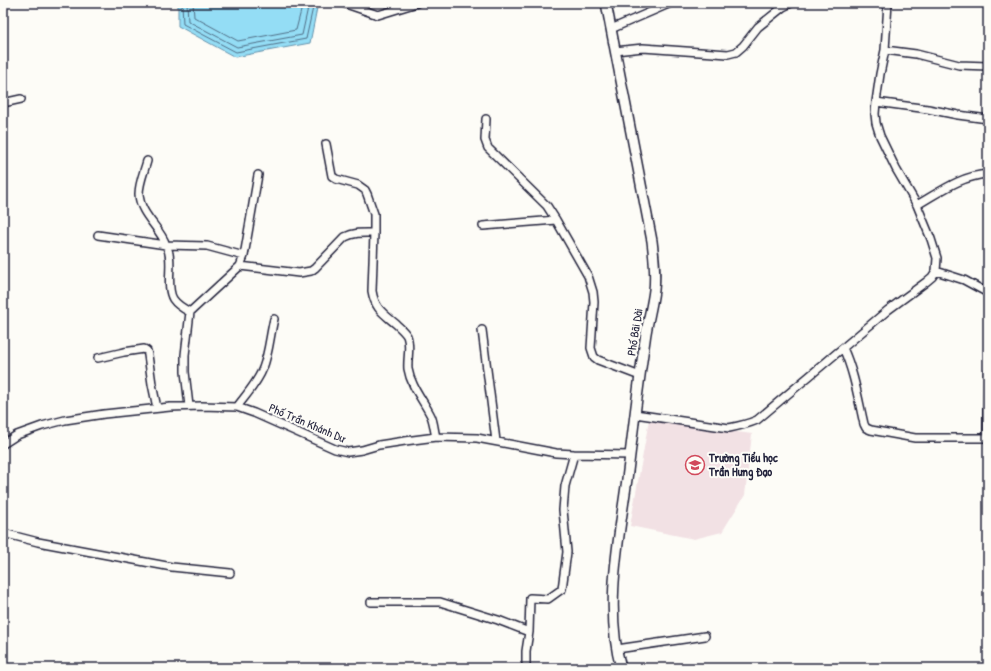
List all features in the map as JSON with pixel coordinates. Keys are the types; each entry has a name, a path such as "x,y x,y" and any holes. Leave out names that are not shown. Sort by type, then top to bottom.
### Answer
{"street":[{"path":"343,4 378,16 417,3"},
{"name":"Phố Bãi Dài","path":"606,3 652,241 655,270 654,290 645,339 616,556 614,615 615,635 621,668"},
{"path":"611,29 671,3"},
{"path":"615,51 643,48 728,54 736,52 743,46 758,27 783,7 791,3"},
{"path":"635,414 729,428 744,425 757,420 888,310 926,282 936,271 937,258 934,249 917,206 896,169 880,136 875,114 880,74 885,50 888,3"},
{"path":"885,50 916,54 959,65 988,66"},
{"path":"3,103 21,99"},
{"path":"876,102 988,119"},
{"path":"486,119 485,140 488,148 547,206 588,276 594,302 591,348 594,357 598,360 640,376"},
{"path":"326,144 332,176 336,179 358,185 368,194 374,214 373,298 379,310 406,334 408,340 408,370 414,387 432,419 436,437"},
{"path":"147,161 140,184 139,195 141,204 144,212 162,236 170,254 171,296 176,303 190,312"},
{"path":"917,206 962,179 988,174"},
{"path":"189,406 185,372 185,355 190,312 240,266 244,256 258,175"},
{"path":"483,226 556,220"},
{"path":"240,266 299,273 306,272 315,268 345,237 350,234 374,233"},
{"path":"98,236 166,245 207,246 244,256"},
{"path":"936,271 964,280 988,293"},
{"path":"237,407 263,369 274,319"},
{"path":"482,330 496,441"},
{"path":"843,348 848,358 854,378 866,428 888,434 915,438 987,438 988,372"},
{"path":"98,358 144,349 147,351 157,408"},
{"name":"Phố Trần Khánh Dư","path":"3,444 17,435 42,426 66,420 157,408 202,406 237,407 335,449 348,452 405,440 436,437 477,438 556,453 630,455"},
{"path":"526,668 530,598 548,600 562,588 567,552 564,531 564,502 566,486 574,454"},
{"path":"3,533 38,542 172,567 230,573"},
{"path":"371,602 440,602 498,620 529,632"},
{"path":"617,649 705,636"}],"shaded area":[{"name":"Trường Tiểu học Trần Hưng Đạo","path":"649,420 752,434 745,495 722,532 694,539 630,526"}],"water":[{"path":"178,3 318,3 310,43 235,57 178,26"}],"place":[{"name":"Trường Tiểu học Trần Hưng Đạo","path":"695,465"}]}
